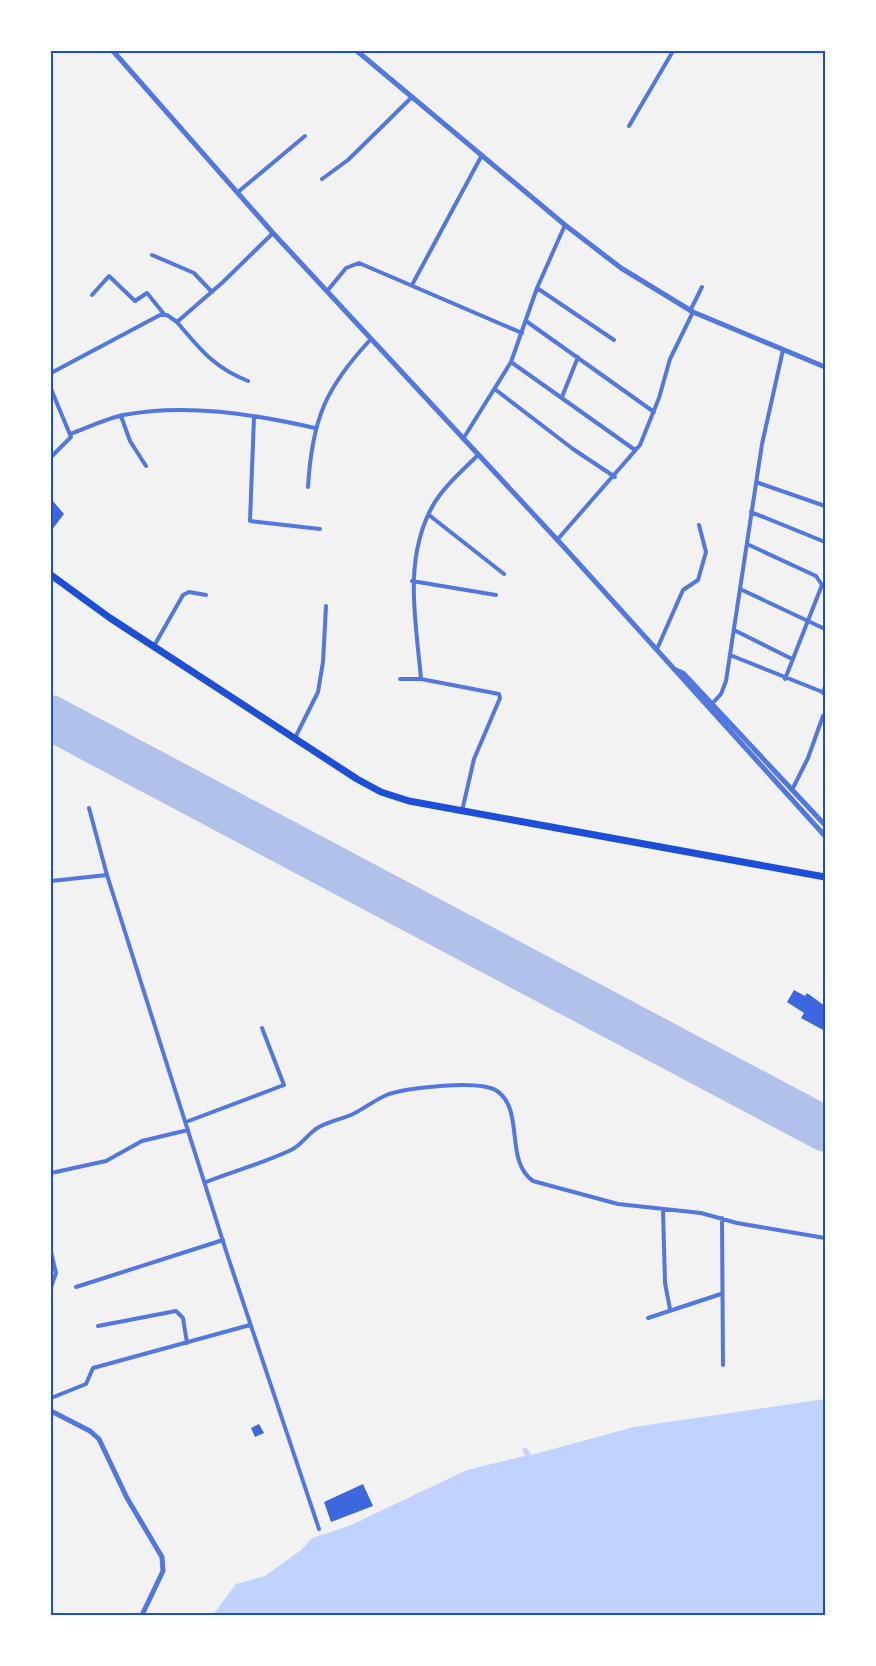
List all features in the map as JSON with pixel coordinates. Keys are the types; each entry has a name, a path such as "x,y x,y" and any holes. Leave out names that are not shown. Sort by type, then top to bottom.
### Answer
{"highway":[{"path":"51,575 90,605 357,779 381,792 408,801 825,877"}],"street":[{"path":"113,51 273,232 463,440 676,670 683,673 825,836"},
{"path":"357,51 565,225 621,268 692,311 825,367"},
{"path":"629,126 673,51"},
{"path":"322,179 348,159 412,97"},
{"path":"238,192 305,136"},
{"path":"412,285 482,155"},
{"path":"463,440 496,390 511,362 537,288 565,225"},
{"path":"177,322 212,292 273,232"},
{"path":"152,255 194,273 212,292"},
{"path":"328,290 346,268 359,263 522,333"},
{"path":"92,295 109,276 135,301 147,293 164,314 177,322 207,357 222,370 248,381"},
{"path":"557,540 615,477 635,450 654,412 670,359 702,287"},
{"path":"537,288 614,340"},
{"path":"51,373 164,314"},
{"path":"526,321 654,412"},
{"path":"308,487 315,429 328,395 340,374 372,339"},
{"path":"710,706 723,687 730,655 756,482 783,350"},
{"path":"562,397 578,357"},
{"path":"511,362 635,450"},
{"path":"51,389 70,434 70,440 51,457"},
{"path":"496,390 564,442 615,477"},
{"path":"70,434 121,416 176,410 254,417 315,429"},
{"path":"121,416 130,441 146,466"},
{"path":"254,417 250,521 320,529"},
{"path":"421,679 412,581 416,551 429,515 444,489 478,455"},
{"path":"756,482 825,506"},
{"path":"751,513 825,542"},
{"path":"429,515 504,574"},
{"path":"657,649 683,590 698,580 706,552 699,525"},
{"path":"747,544 816,576 824,586 807,620 785,679"},
{"path":"412,581 496,595"},
{"path":"740,589 825,629"},
{"path":"154,646 183,596 189,592 206,595"},
{"path":"295,738 318,692 323,662 326,606"},
{"path":"734,630 792,659"},
{"path":"730,655 824,693 825,687"},
{"path":"400,679 421,679 496,692 500,698 474,759 462,811"},
{"path":"710,706 825,825"},
{"path":"792,790 808,758 824,716"},
{"path":"89,808 107,874 250,1325 319,1529"},
{"path":"51,881 107,874"},
{"path":"186,1122 284,1085 262,1028"},
{"path":"206,1182 294,1149 317,1128 350,1116 386,1095 419,1089 468,1086 490,1088 500,1094 508,1105 518,1155 525,1172 533,1181 618,1204 700,1213 737,1223 825,1238"},
{"path":"51,1173 106,1161 142,1141 188,1130"},
{"path":"663,1210 665,1283 670,1309"},
{"path":"722,1218 723,1365"},
{"path":"76,1287 223,1240"},
{"path":"51,1252 56,1273 51,1287"},
{"path":"648,1318 721,1294"},
{"path":"98,1326 176,1311 183,1318 187,1342"},
{"path":"51,1398 86,1384 93,1368 250,1325"},
{"path":"51,1411 90,1431 99,1439 127,1498 162,1557 163,1570 142,1615"}],"water":[{"path":"825,1399 825,1615 213,1615 236,1584 265,1576 301,1550 312,1538 349,1526 467,1470 525,1456 522,1449 526,1447 531,1455 634,1427"}],"building":[{"path":"51,499 64,514 51,531"},
{"path":"794,990 805,996 807,993 825,1006 825,1031 801,1018 804,1013 787,1002"},
{"path":"259,1424 264,1433 255,1437 251,1428"},
{"path":"363,1484 373,1506 331,1522 324,1502"}],"taxiway":[{"path":"821,1127 825,1128"}],"runway":[{"path":"51,718 825,1129"}]}
